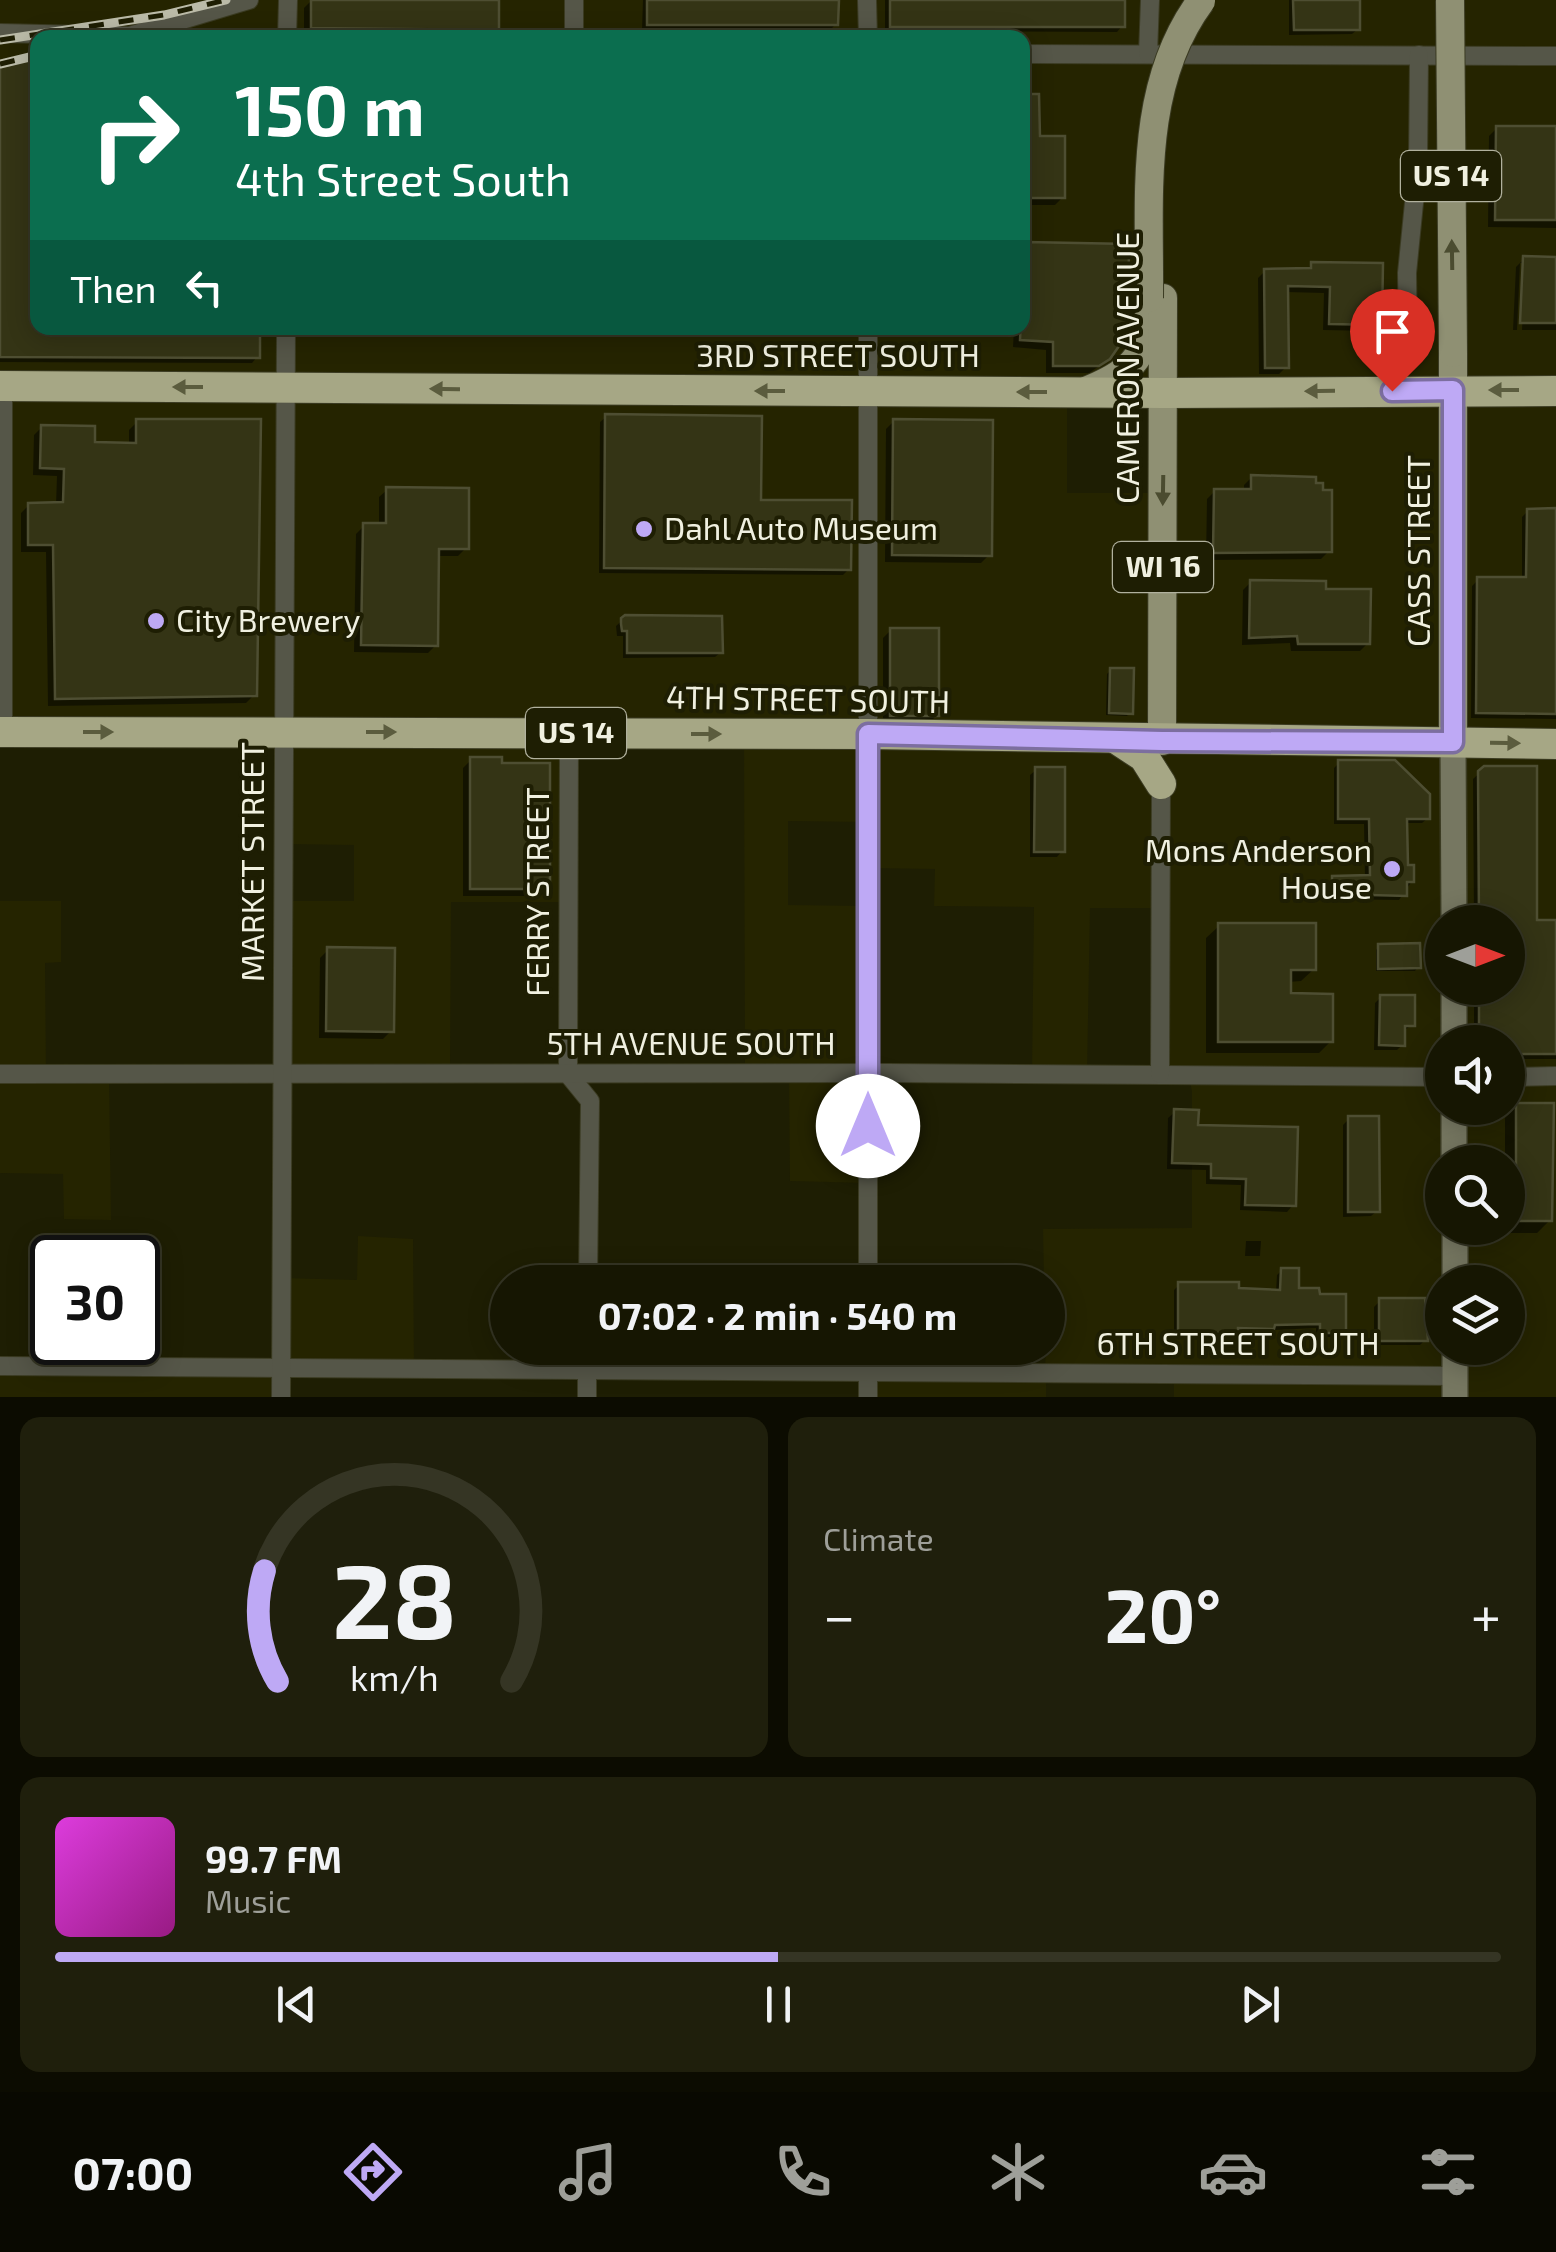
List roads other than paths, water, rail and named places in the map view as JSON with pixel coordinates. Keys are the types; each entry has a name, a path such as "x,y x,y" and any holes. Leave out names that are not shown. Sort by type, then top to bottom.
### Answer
{"highway":[{"name":"3RD STREET SOUTH","path":"1,386 1164,393 1556,391"},
{"name":"4TH STREET SOUTH","path":"2,732 868,734 1556,744"},
{"path":"1118,740 1144,757 1161,784"}],"main road":[{"name":"CAMERON AVENUE","path":"1162,741 1164,393 1156,298 1169,135 1186,45 1201,0"},
{"name":"CASS STREET","path":"1448,0 1454,905"},
{"path":"1083,392 1118,377 1142,351 1156,298"}],"street":[{"path":"158,30 248,0"},
{"path":"288,0 288,30"},
{"path":"574,0 574,30"},
{"path":"867,0 868,30"},
{"path":"1148,54 1150,0"},
{"name":"CASS STREET","path":"1447,56 1448,0"},
{"path":"0,33 30,34"},
{"path":"1030,54 1556,56"},
{"path":"1408,344 1407,273 1418,163 1420,56"},
{"name":"MARKET STREET","path":"281,1397 286,335"},
{"path":"868,335 868,1265"},
{"path":"1,386 2,732"},
{"name":"FERRY STREET","path":"569,733 568,1074 590,1101 588,1265"},
{"path":"1160,1074 1161,784"},
{"name":"5TH AVENUE SOUTH","path":"0,1074 1425,1077"},
{"path":"1525,1077 1556,1076"},
{"path":"587,1365 587,1397"},
{"path":"868,1365 868,1397"},
{"name":"6TH STREET SOUTH","path":"0,1366 868,1372 1455,1386"}],"railway":[{"path":"66,30 164,15 226,0"},
{"path":"0,40 30,35"},
{"path":"0,64 30,57"}],"place":[{"name":"Dahl Auto Museum","path":"644,529"},
{"name":"City Brewery","path":"156,621"},
{"name":"Mons Anderson House","path":"1392,869"}]}
